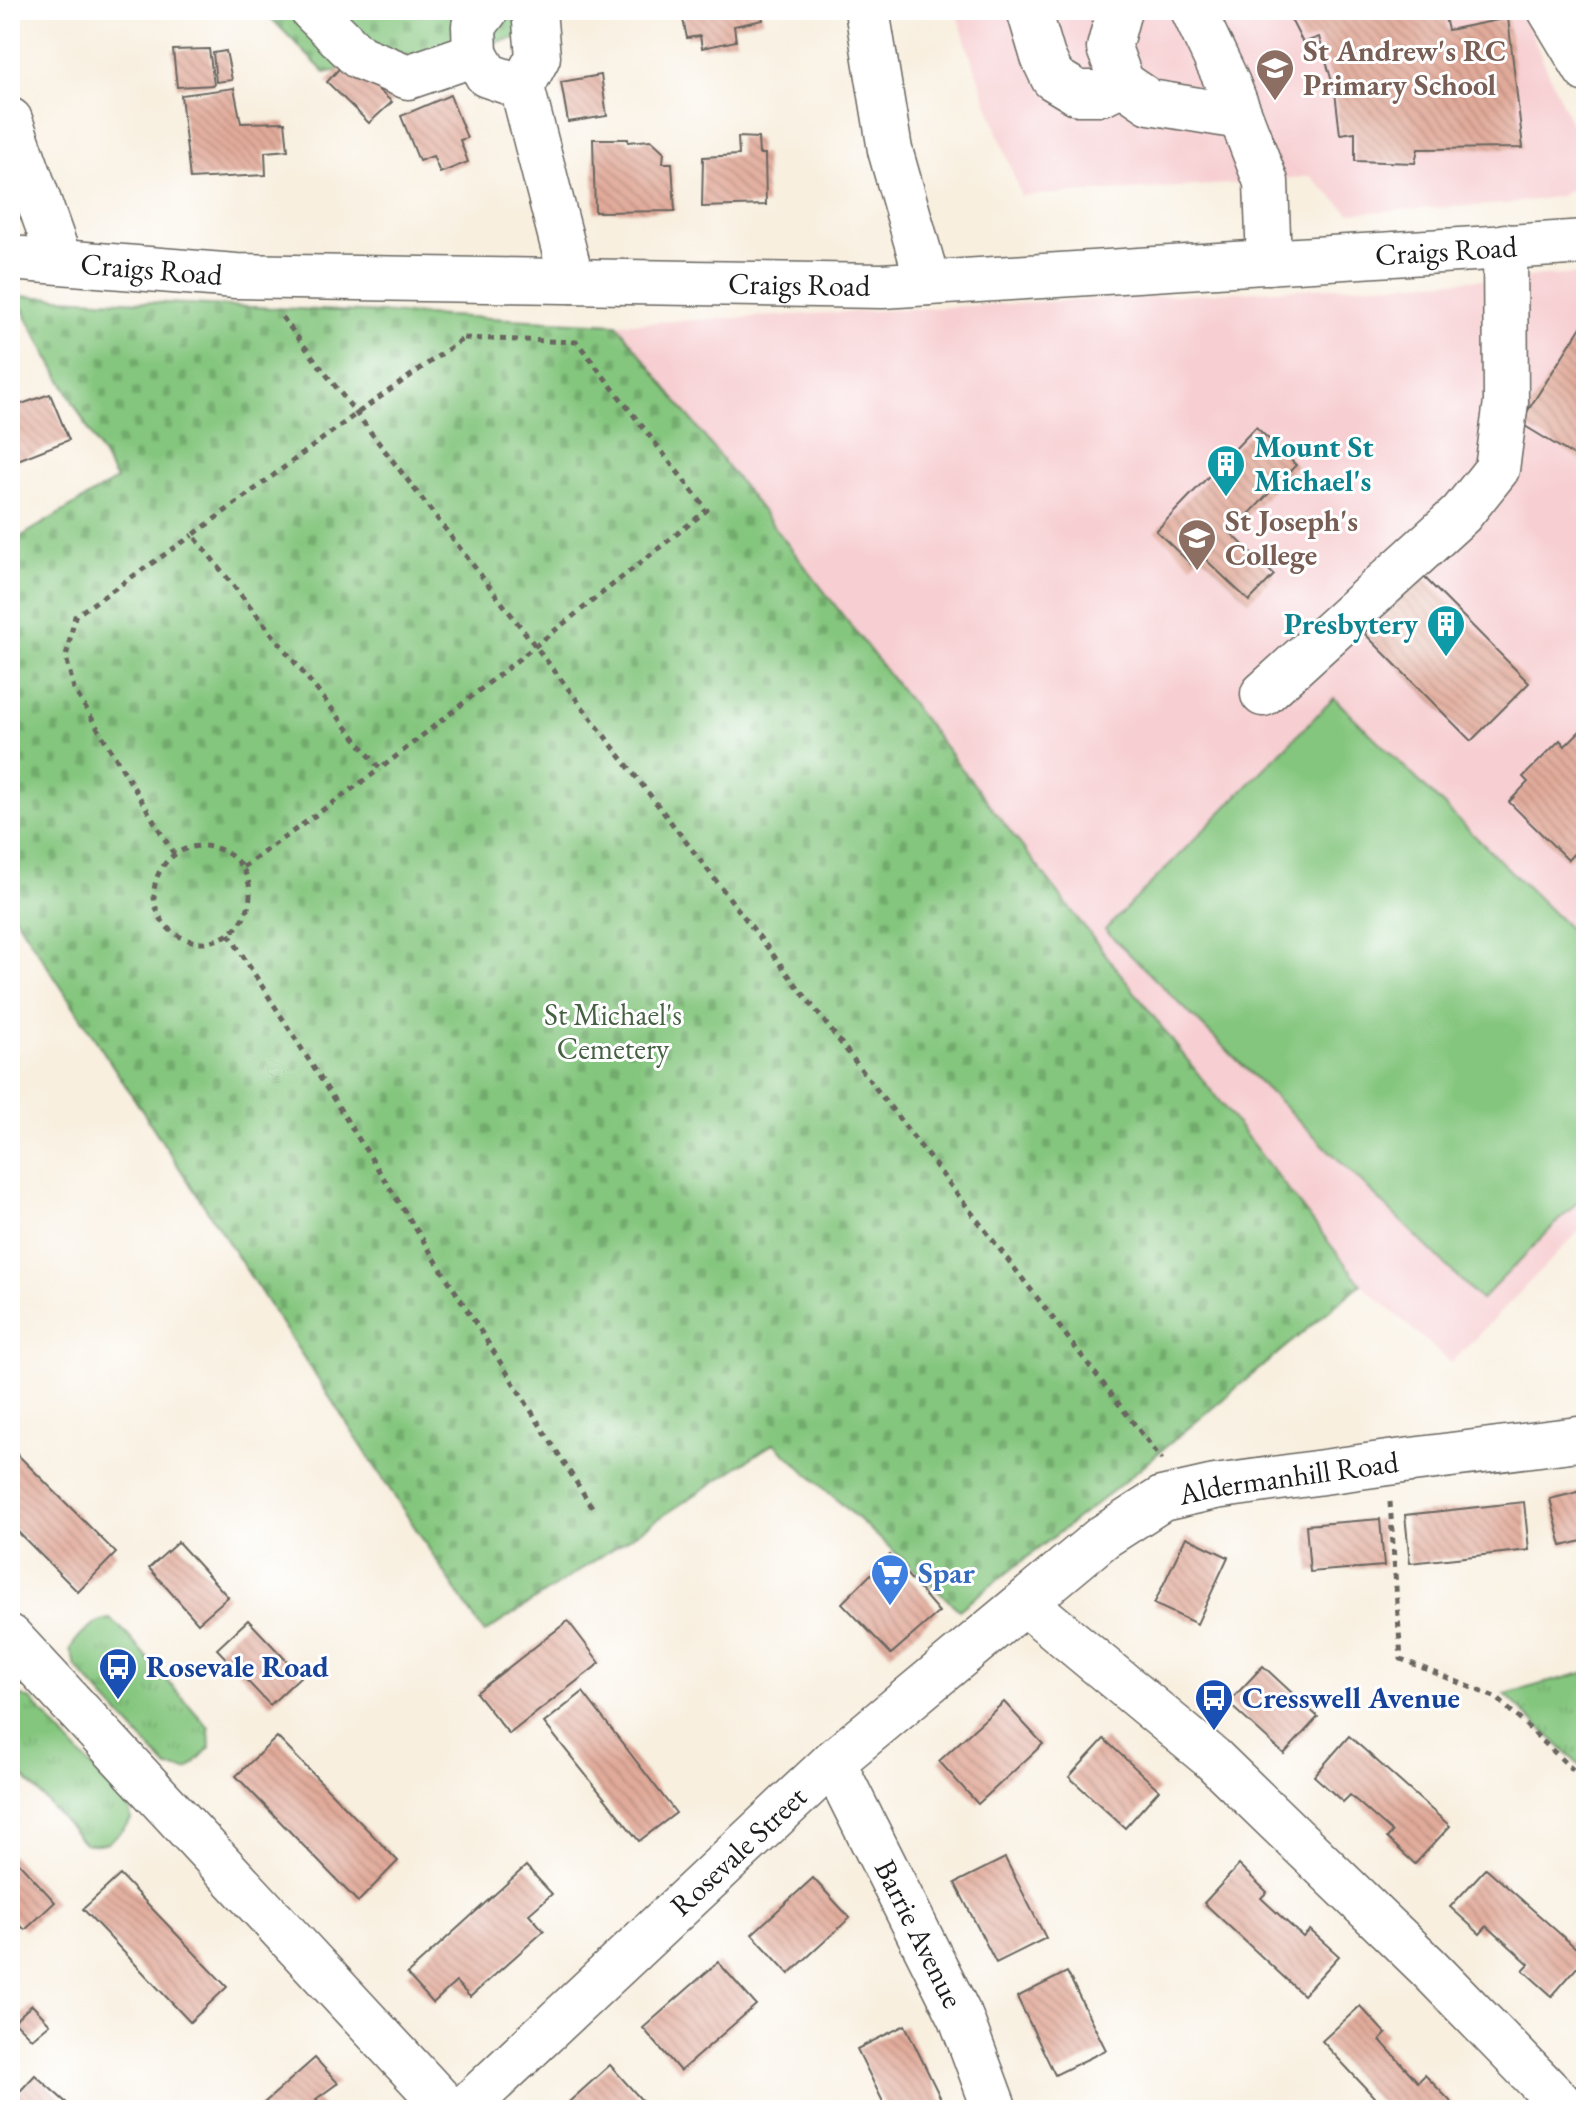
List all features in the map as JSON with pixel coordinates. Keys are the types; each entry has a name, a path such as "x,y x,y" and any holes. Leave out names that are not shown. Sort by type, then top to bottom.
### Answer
{"street":[{"path":"312,10 359,57 408,77 475,54"},
{"path":"486,10 474,26 475,54 487,75 522,87"},
{"path":"867,10 890,150 928,283"},
{"path":"1029,10 1043,57 1053,78 1078,93 1102,93 1122,83"},
{"path":"1119,10 1109,48 1122,83 1150,102 1240,117"},
{"path":"1193,10 1228,84 1266,182 1269,262"},
{"path":"1550,10 1586,70"},
{"path":"530,13 538,57 522,87 572,281"},
{"path":"10,120 60,261"},
{"name":"Craigs Road","path":"10,258 236,276 882,286 1586,242"},
{"path":"1263,694 1461,514 1497,469 1506,402 1505,246"},
{"name":"Aldermanhill Road","path":"1025,1603 1103,1537 1162,1499 1187,1492 1388,1463 1586,1438"},
{"path":"1025,1603 1212,1758 1428,1967 1567,2110"},
{"name":"Rosevale Street","path":"463,2110 833,1762 1025,1603"},
{"path":"10,1637 449,2110"},
{"name":"Barrie Avenue","path":"833,1762 961,2018 995,2110"}],"path":[{"path":"275,308 1187,1492"},
{"path":"174,854 74,689 66,657 75,616 193,535 464,338 577,342 707,510 380,769 243,867"},
{"path":"193,535 380,769"},
{"path":"188,847 218,848 243,867 249,881 250,896 240,923 229,934 197,942 181,937 167,927 158,913 154,898 159,873 174,854 188,847"},
{"path":"229,934 592,1507"},
{"path":"1388,1463 1401,1659 1497,1698 1586,1782"}],"shaded area":[{"name":"St Andrew's RC Primary School","path":"956,10 1521,10 1586,158 1586,177 1561,196 1507,204 1350,213 1310,176 1266,182 1021,196"},
{"name":"St Joseph's College","path":"1586,274 1586,1224 1451,1363 1361,1284 617,324"}],"green space":[{"path":"263,10 524,10 523,37 325,73"},
{"name":"St Michael's Cemetery","path":"15,296 617,324 1361,1284 1114,1490 959,1610 774,1443 484,1633 10,909 10,543 116,480"},
{"path":"1334,698 1586,945 1586,1193 1481,1300 1105,930"},
{"path":"110,1619 209,1728 210,1747 188,1770 168,1768 76,1667 70,1649 92,1626"},
{"path":"1586,1672 1586,1772 1505,1694"},
{"path":"19,1695 31,1700 129,1809 131,1820 111,1840 100,1844 84,1843 10,1761 10,1699"}],"building":[{"path":"681,10 761,10 763,20 734,26 736,41 702,48 700,36 687,38"},
{"path":"1286,10 1443,10 1448,30 1508,18 1523,148 1418,149 1415,163 1355,161 1355,132 1340,134 1335,92 1319,37 1303,43"},
{"path":"209,49 214,85 177,87 173,50"},
{"path":"226,51 232,80 216,82 213,53"},
{"path":"346,61 392,102 369,123 327,82"},
{"path":"601,75 607,116 568,122 561,82"},
{"path":"234,88 241,123 285,122 288,150 265,152 266,175 190,179 181,95"},
{"path":"450,95 467,138 460,140 468,162 440,173 433,156 419,161 401,116"},
{"path":"738,137 758,138 759,154 765,154 766,205 702,207 703,157 739,155"},
{"path":"593,139 651,140 664,152 663,163 672,163 675,211 595,212"},
{"path":"1586,319 1586,463 1520,423"},
{"path":"50,394 69,440 10,463 10,408"},
{"name":"Mount St Michael's","path":"1256,427 1296,465 1231,533 1274,575 1249,601 1201,555 1192,565 1156,531"},
{"name":"Presbytery","path":"1422,575 1529,683 1471,741 1364,633"},
{"path":"1586,725 1586,857 1578,849 1568,860 1509,802 1528,782 1523,777 1560,740 1565,746"},
{"path":"10,1447 116,1553 78,1592 10,1524"},
{"path":"1586,1490 1586,1540 1562,1546 1550,1499"},
{"path":"1524,1502 1529,1550 1410,1563 1405,1515"},
{"path":"1380,1519 1384,1566 1310,1572 1306,1525"},
{"path":"1186,1537 1228,1557 1197,1624 1154,1604"},
{"path":"178,1542 228,1597 198,1623 149,1568"},
{"name":"Spar","path":"890,1555 939,1612 891,1654 842,1603"},
{"path":"248,1620 301,1676 270,1705 217,1649"},
{"path":"568,1621 600,1663 509,1734 476,1693"},
{"path":"1263,1666 1318,1717 1284,1754 1228,1703"},
{"path":"583,1692 676,1813 639,1841 544,1723"},
{"path":"1004,1702 1043,1744 978,1804 939,1761"},
{"path":"1349,1736 1450,1826 1415,1864 1387,1838 1392,1832 1350,1795 1343,1802 1314,1776"},
{"path":"277,1737 398,1861 358,1902 236,1776"},
{"path":"1104,1739 1159,1790 1125,1828 1069,1777"},
{"path":"10,1853 55,1902 25,1930 10,1914"},
{"path":"1005,1858 1046,1938 996,1963 955,1883"},
{"path":"1239,1865 1267,1892 1261,1898 1303,1937 1310,1930 1339,1956 1303,1995 1204,1903"},
{"path":"526,1866 552,1894 529,1914 544,1931 470,1997 456,1982 433,2003 407,1974"},
{"path":"1486,1868 1586,1957 1552,1996 1523,1970 1529,1964 1487,1926 1480,1934 1450,1907"},
{"path":"120,1875 227,1987 190,2022 83,1909"},
{"path":"813,1878 850,1918 789,1974 752,1934"},
{"path":"718,1962 756,2005 680,2071 643,2028"},
{"path":"1067,1972 1106,2050 1055,2075 1017,1997"},
{"path":"32,2005 50,2024 32,2039 14,2021"},
{"path":"1360,2006 1386,2034 1380,2040 1418,2082 1425,2075 1453,2104 1446,2110 1386,2110 1322,2041"},
{"path":"905,2025 943,2103 929,2110 887,2110 857,2049"},
{"path":"315,2058 338,2083 316,2099 327,2110 256,2110"},
{"path":"610,2065 646,2105 641,2110 560,2110"},
{"path":"35,2075 70,2106 67,2110 10,2110 10,2102"}],"place":[{"name":"St Andrew's RC Primary School","path":"1275,102"},
{"name":"Mount St Michael's","path":"1226,498"},
{"name":"St Joseph's College","path":"1197,572"},
{"name":"Presbytery","path":"1446,658"},
{"name":"Spar","path":"890,1607"},
{"name":"Rosevale Road","path":"118,1701"},
{"name":"Cresswell Avenue","path":"1214,1732"}]}
